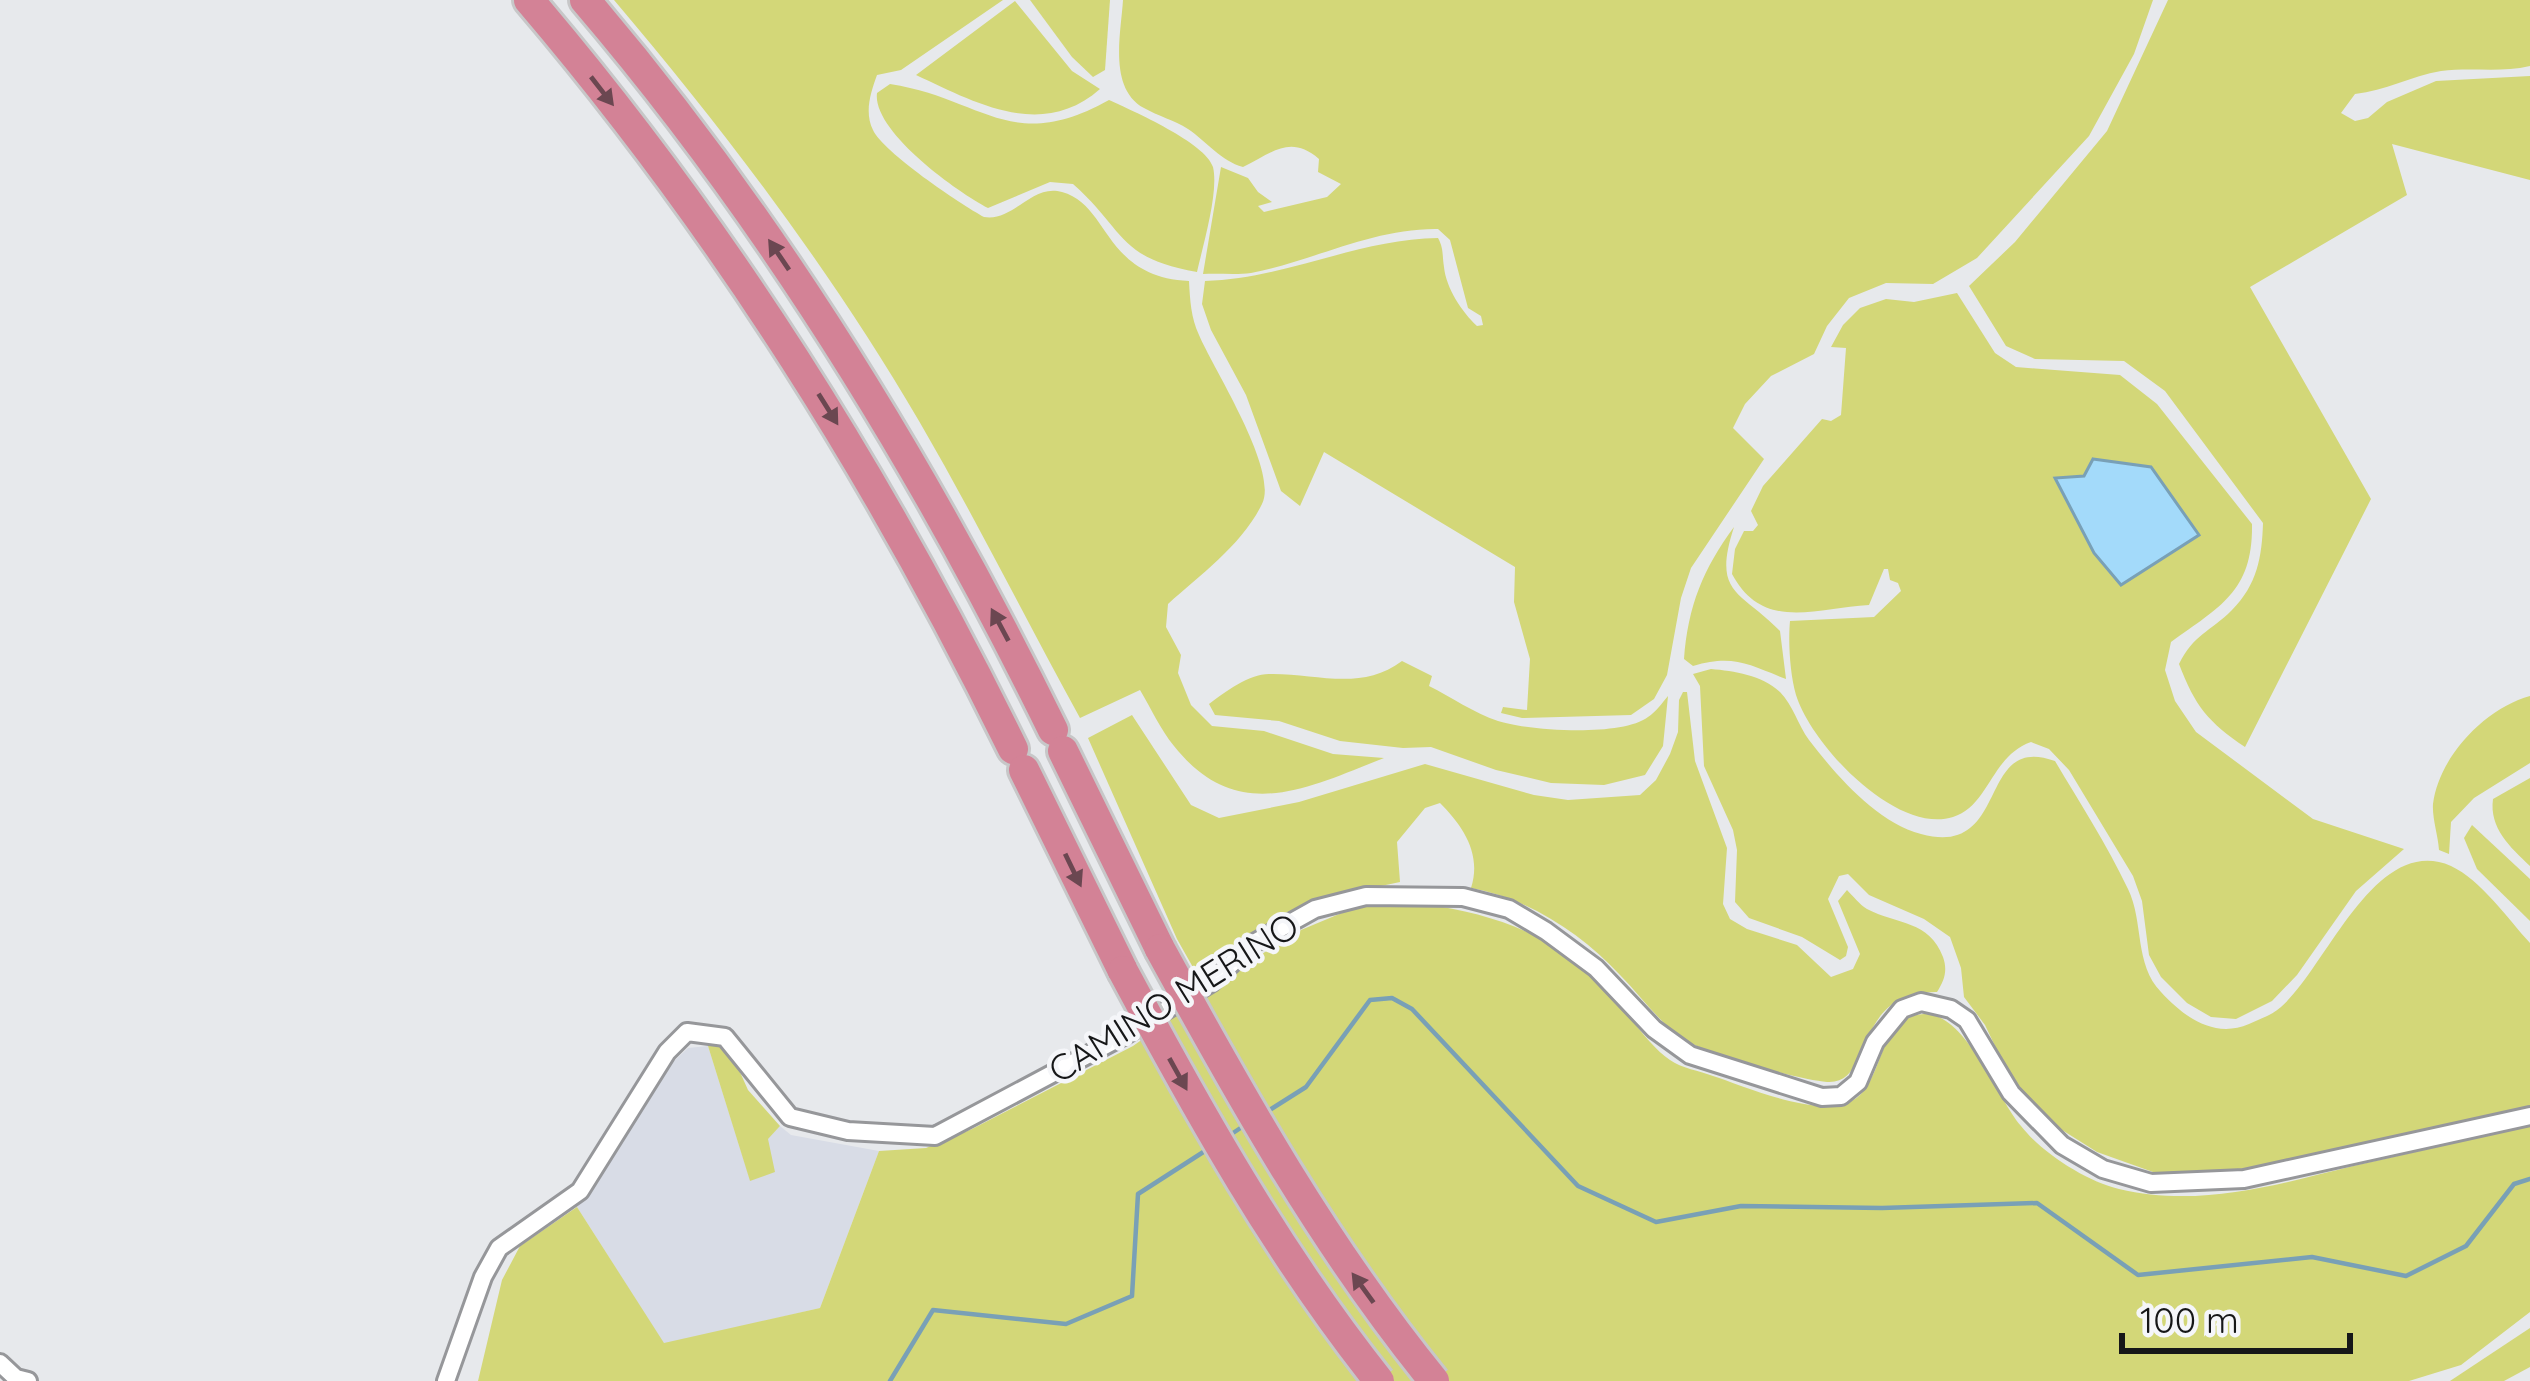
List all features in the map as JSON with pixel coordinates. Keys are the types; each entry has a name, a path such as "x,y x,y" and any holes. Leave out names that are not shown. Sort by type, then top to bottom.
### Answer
{"highway":[{"path":"529,0 674,181 766,312 879,492 1179,1076 1267,1224 1379,1381"},
{"path":"585,0 701,144 828,328 925,486 1058,740 1160,949 1304,1201 1362,1288 1434,1381"}],"street":[{"name":"CAMINO MERINO","path":"446,1381 483,1277 499,1248 580,1190 667,1052 687,1032 725,1037 790,1117 848,1131 935,1136 1126,1035 1212,982 1254,943 1315,909 1366,896 1463,897 1509,909 1596,968 1654,1029 1690,1054 1822,1097 1841,1096 1858,1082 1875,1042 1902,1009 1921,1002 1951,1009 1967,1020 2011,1094 2062,1145 2103,1169 2151,1183 2243,1179 2530,1116"},
{"path":"0,1363 16,1378 28,1381"}],"shaded area":[{"path":"708,1046 750,1180 768,1138 780,1126 791,1135 879,1151 820,1308 664,1344 577,1207 671,1064 688,1048"}],"green space":[{"path":"614,0 1003,0 901,70 877,75 869,109 873,130 906,164 984,217 1005,214 1041,193 1062,192 1078,199 1124,255 1140,267 1161,277 1189,281 1196,329 1253,445 1265,488 1262,504 1244,533 1168,604 1166,627 1181,655 1178,673 1191,705 1212,726 1264,731 1333,754 1384,758 1299,789 1247,793 1222,786 1198,770 1169,739 1140,690 1080,718 886,366 737,152"},
{"path":"1030,0 1110,0 1105,70 1093,77"},
{"path":"1123,0 2153,0 2134,54 2089,136 1977,258 1933,284 1886,283 1849,298 1827,326 1814,354 1771,376 1745,404 1733,428 1764,459 1691,568 1667,675 1654,699 1631,715 1522,718 1501,713 1503,707 1527,710 1530,659 1514,602 1515,567 1324,452 1300,506 1281,491 1246,395 1202,304 1205,281 1264,274 1379,245 1438,238 1451,291 1471,320 1483,325 1481,316 1468,308 1450,240 1438,229 1414,230 1251,273 1203,274 1221,167 1248,178 1272,202 1258,206 1264,212 1327,197 1341,184 1318,172 1319,159 1299,148 1281,148 1243,167 1235,164 1188,129 1133,99 1119,59"},
{"path":"2168,0 2530,0 2530,66 2430,73 2355,94 2341,113 2355,121 2368,118 2387,102 2436,81 2530,76 2530,180 2392,144 2407,195 2250,287 2371,499 2245,747 2204,712 2179,664 2247,591 2259,559 2263,523 2165,391 2124,361 2035,359 2006,346 1969,286 2015,242 2107,131"},
{"path":"1015,1 1072,71 1100,89 1078,104 1032,114 985,105 916,75"},
{"path":"890,84 1021,123 1075,116 1109,100 1183,138 1213,167 1210,219 1197,272 1151,259 1137,250 1073,184 1050,182 988,208 974,200 919,159 888,125 877,93"},
{"path":"1957,293 1995,353 2016,367 2120,375 2157,404 2252,524 2247,566 2231,595 2171,642 2165,670 2175,701 2196,732 2313,819 2404,849 2356,891 2297,975 2272,1001 2236,1019 2211,1017 2187,1003 2161,977 2149,955 2142,901 2133,876 2069,770 2049,749 2031,742 2018,749 1975,803 1953,817 1931,819 1883,800 1819,738 1796,695 1790,621 1874,617 1901,591 1890,580 1888,569 1869,605 1810,612 1759,604 1732,574 1735,549 1744,531 1758,525 1751,511 1763,486 1822,419 1831,421 1841,415 1846,348 1831,347 1843,325 1860,308 1886,299 1914,302"},
{"path":"1734,527 1728,579 1780,631 1786,679 1741,663 1693,666 1684,659 1699,589"},
{"path":"1402,661 1432,676 1429,686 1471,709 1498,721 1531,727 1618,727 1648,717 1668,696 1663,746 1645,775 1604,785 1551,783 1431,747 1340,741 1279,721 1215,715 1209,704 1261,675 1354,678 1371,676"},
{"path":"1711,669 1747,675 1773,686 1844,782 1888,819 1921,834 1949,837 1969,829 2013,764 2030,757 2055,761 2128,889 2152,981 2180,1010 2212,1027 2236,1028 2281,1007 2355,909 2399,868 2424,861 2451,866 2483,890 2530,943 2530,1108 2206,1176 2153,1172 2097,1152 2043,1118 2005,1067 1985,1025 1964,997 1961,968 1950,937 1924,919 1869,895 1848,874 1839,876 1828,899 1848,947 1840,960 1802,937 1749,918 1735,902 1737,850 1704,766 1700,686 1693,674"},
{"path":"1683,692 1687,692 1695,761 1727,848 1723,904 1730,919 1797,945 1831,977 1853,969 1860,954 1838,901 1847,890 1867,909 1930,936 1943,957 1944,976 1937,992 1909,996 1890,1006 1877,1021 1853,1069 1842,1079 1827,1082 1776,1072 1685,1040 1570,932 1512,900 1471,888 1474,864 1468,841 1440,803 1425,808 1397,842 1400,882 1291,913 1247,939 1199,978 1088,738 1132,715 1191,805 1219,818 1299,802 1425,764 1568,800 1640,795 1656,780 1670,754"},
{"path":"2530,696 2530,763 2474,798 2451,822 2449,854 2439,850 2433,804 2444,769 2482,723"},
{"path":"2530,778 2530,866 2502,836 2494,819 2493,799"},
{"path":"2472,825 2530,879 2530,921 2477,869 2464,838"},
{"path":"1425,904 1502,922 1548,942 1609,992 1670,1060 1809,1105 1846,1103 1860,1095 1899,1024 1924,1014 1939,1017 1967,1041 2030,1136 2079,1173 2119,1189 2178,1196 2237,1192 2530,1125 2530,1312 2461,1365 2409,1381 478,1381 502,1280 520,1246 577,1207 664,1343 820,1308 879,1151 926,1148 972,1129 1133,1046 1289,935 1356,907"},
{"path":"716,1043 731,1052 748,1090 780,1126 768,1139 775,1172 750,1181 708,1046"},
{"path":"2530,1328 2530,1367 2504,1381 2450,1381"}],"water":[{"path":"2093,459 2151,467 2199,535 2121,585 2094,553 2055,478 2084,476"}],"waterway":[{"path":"1268,1111 1306,1087 1370,1000 1392,998 1412,1009 1578,1186 1656,1222 1741,1206 2037,1203 2138,1275 2312,1257 2406,1276 2466,1246 2514,1184 2530,1179"},
{"path":"1227,1137 1248,1123"},
{"path":"890,1381 933,1310 1066,1324 1132,1296 1138,1194 1208,1149"}]}
